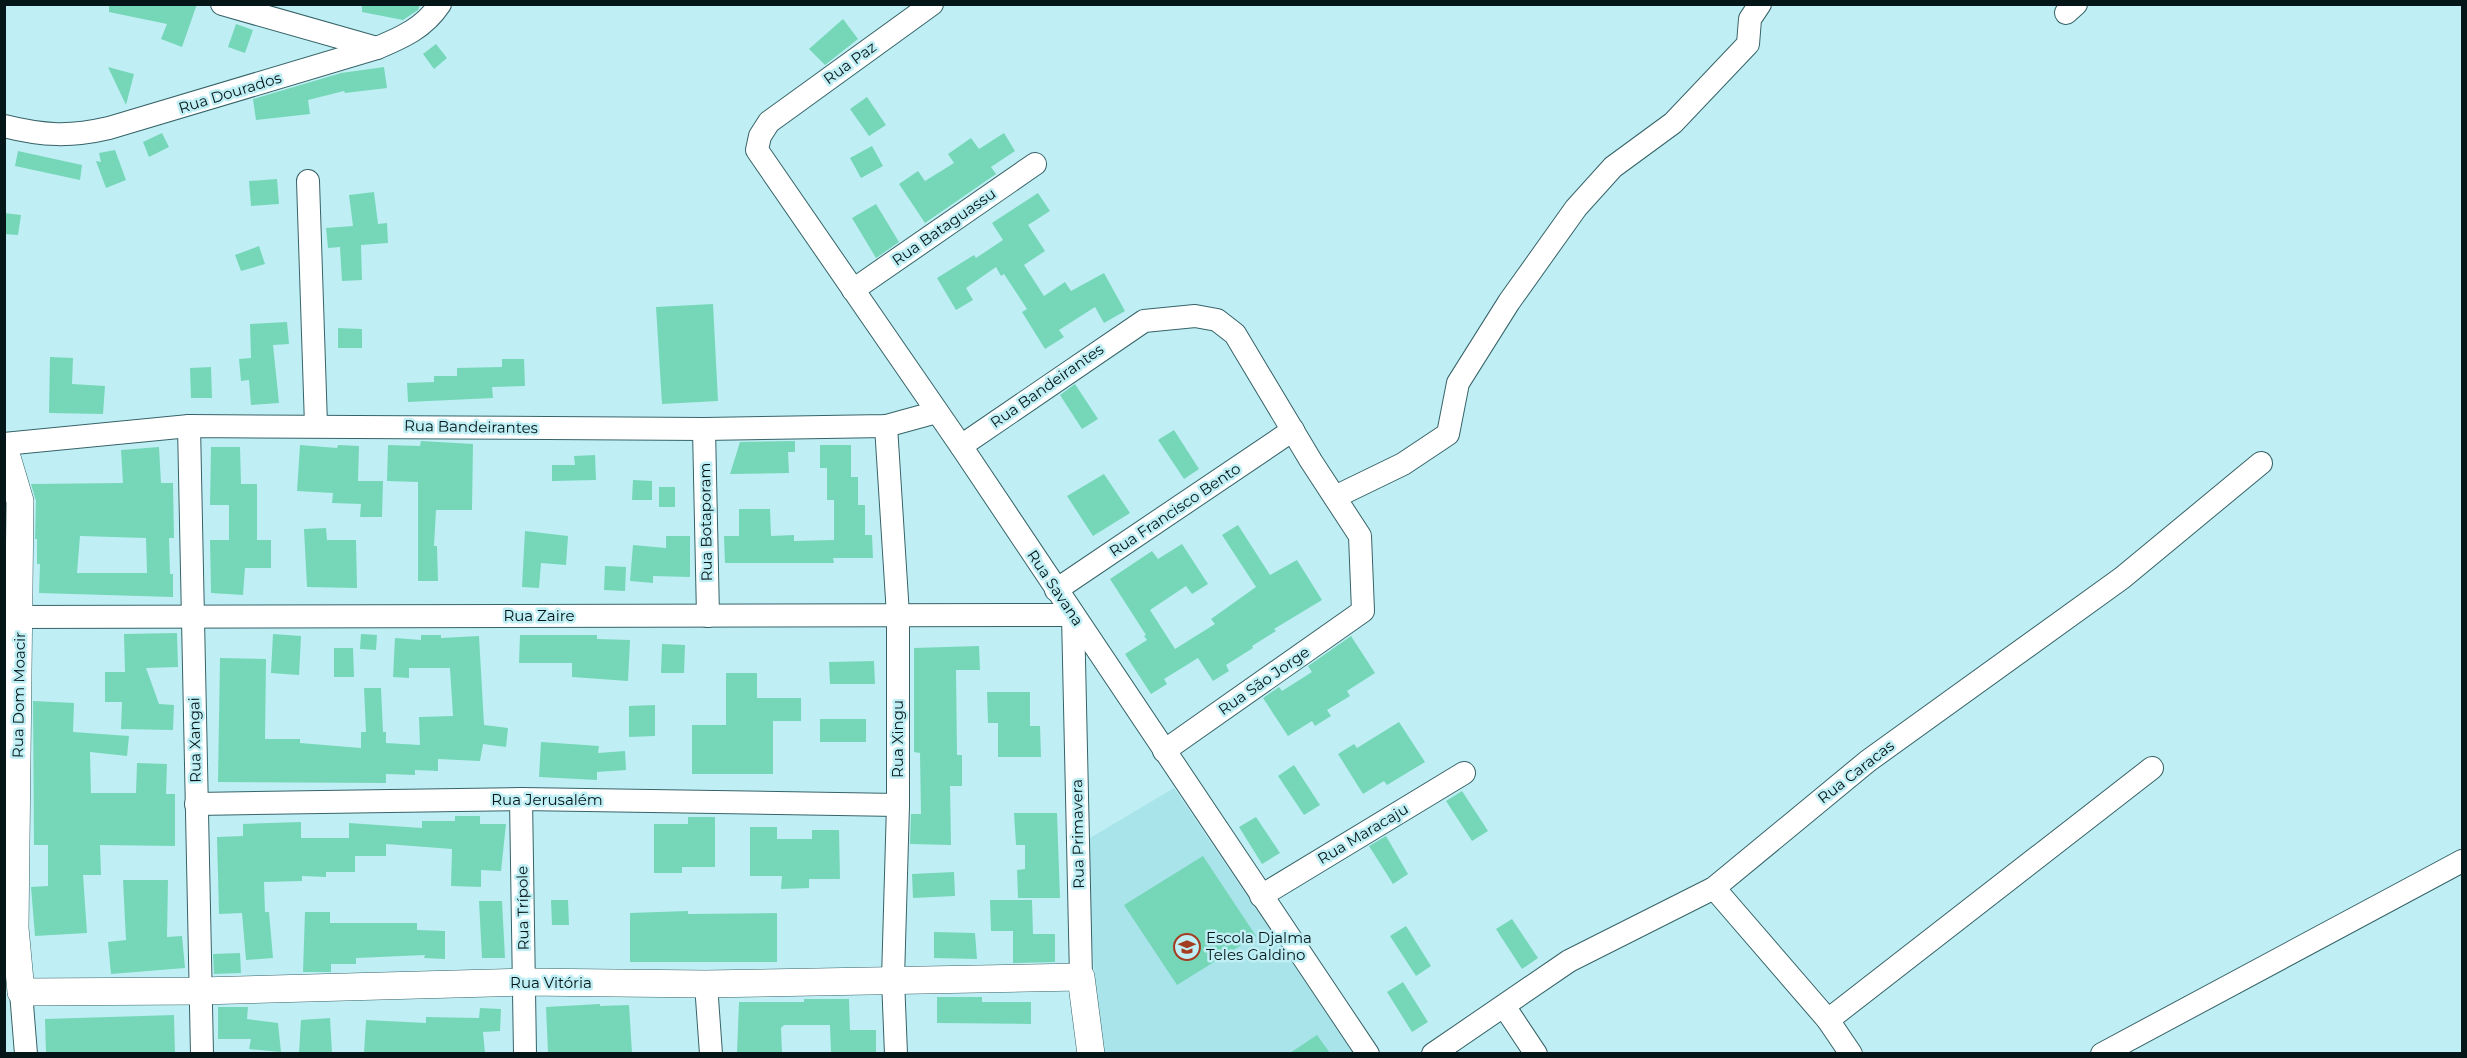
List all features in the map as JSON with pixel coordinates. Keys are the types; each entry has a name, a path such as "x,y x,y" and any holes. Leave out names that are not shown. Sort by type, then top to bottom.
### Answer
{"street":[{"path":"222,4 377,48"},
{"name":"Rua Dourados","path":"4,126 51,135 76,136 163,113 377,48 415,31 428,21 440,4"},
{"name":"Rua Paz","path":"769,122 932,4"},
{"path":"1293,430 1335,497 1403,464 1448,434 1458,383 1509,302 1576,208 1613,167 1673,123 1748,44 1750,19 1760,4"},
{"name":"Rua Savana","path":"769,122 760,136 757,150 961,446 1368,1053"},
{"name":"Rua Bataguassu","path":"853,290 1035,164"},
{"path":"308,181 316,425"},
{"name":"Rua Bandeirantes","path":"961,446 1133,326 1144,321 1195,316 1226,325 1235,334 1293,430"},
{"name":"Rua Bandeirantes","path":"4,445 189,426 704,429 886,426 937,412"},
{"name":"Rua Xangai","path":"189,426 202,1053"},
{"name":"Rua Xingu","path":"886,426 898,615 898,805 892,979 896,1053"},
{"name":"Rua Botaporam","path":"704,429 708,616"},
{"name":"Rua Francisco Bento","path":"1056,590 1293,430"},
{"name":"Rua Dom Moacir","path":"4,445 20,501 12,617 10,928 21,992 26,1053"},
{"name":"Rua Caracas","path":"1432,1053 1569,961 1714,888 1868,761 2122,578 2261,463"},
{"name":"Rua São Jorge","path":"1164,751 1363,611 1364,579 1360,536 1335,497"},
{"name":"Rua Zaire","path":"12,617 1073,615"},
{"name":"Rua Primavera","path":"1073,615 1081,977 1091,1053"},
{"path":"1828,1020 2152,768"},
{"name":"Rua Maracaju","path":"1261,896 1464,773"},
{"name":"Rua Jerusalém","path":"196,804 521,799 898,805"},
{"name":"Rua Trípole","path":"521,799 525,1053"},
{"path":"2102,1053 2463,861"},
{"path":"1714,888 1828,1020 1851,1053"},
{"name":"Rua Vitória","path":"21,992 200,991 524,982 706,984 1081,977"},
{"path":"706,984 711,1053"},
{"path":"1504,1006 1536,1053"}],"shaded area":[{"name":"Escola Djalma Teles Galdino","path":"1174,788 1353,1053 1100,1053 1085,841"}],"building":[{"path":"109,4 197,4 182,47 161,39 167,24 109,12"},
{"path":"362,4 420,4 418,10 403,20 362,12"},
{"path":"843,19 858,39 825,65 809,49"},
{"path":"236,24 253,30 245,53 228,47"},
{"path":"436,44 447,58 434,69 423,54"},
{"path":"108,67 134,74 126,105"},
{"path":"384,67 387,88 345,93 344,91 308,100 310,114 256,120 253,99 341,73"},
{"path":"867,97 886,125 869,136 850,109"},
{"path":"162,133 169,147 149,157 143,142"},
{"path":"1004,133 1015,151 991,167 996,174 925,223 899,184 918,171 925,181 954,163 948,154 971,138 979,149"},
{"path":"872,146 883,166 861,178 850,158"},
{"path":"115,150 126,180 106,188 96,161 101,162 99,153"},
{"path":"18,151 82,165 80,180 15,166"},
{"path":"277,179 279,204 251,206 249,181"},
{"path":"374,192 378,224 387,223 388,243 361,245 362,280 342,281 340,247 328,248 326,228 353,226 349,195"},
{"path":"1038,193 1050,211 1028,225 1045,251 1024,265 1044,296 1065,282 1071,291 1104,273 1125,311 1104,323 1095,307 1059,330 1064,337 1045,349 1022,312 1027,309 1004,274 1001,276 996,267 966,288 973,300 956,310 937,278 974,255 976,258 1003,240 992,223"},
{"path":"876,204 899,242 876,258 852,218"},
{"path":"4,213 21,215 18,235 4,234"},
{"path":"259,246 265,264 241,271 235,255"},
{"path":"713,304 718,401 662,404 656,307"},
{"path":"287,322 289,344 273,345 279,403 251,405 249,380 241,381 239,359 251,358 250,324"},
{"path":"338,328 362,329 362,348 338,348"},
{"path":"50,357 73,358 72,384 105,386 103,414 49,413"},
{"path":"502,359 524,359 525,386 492,387 493,398 408,402 407,383 434,382 434,376 457,376 457,368 502,367"},
{"path":"211,367 212,398 191,398 190,368"},
{"path":"1075,384 1098,419 1082,429 1060,395"},
{"path":"1174,430 1199,469 1184,479 1158,440"},
{"path":"421,441 473,444 472,510 436,510 434,546 437,546 438,581 418,581 418,482 387,481 388,445 420,446"},
{"path":"795,441 795,452 788,452 789,473 730,474 740,442"},
{"path":"300,445 337,448 338,445 359,446 358,481 383,481 382,517 360,517 361,504 332,503 333,493 297,491"},
{"path":"820,445 851,445 851,477 858,477 858,505 865,505 865,535 872,535 873,558 833,558 834,563 725,563 724,536 739,536 739,509 770,509 771,536 794,535 794,541 834,540 834,500 827,500 827,468 820,468"},
{"path":"159,447 161,483 173,483 174,538 169,538 173,597 39,593 40,564 37,564 37,539 35,539 36,501 31,484 123,483 121,450","holes":["80,536 146,538 147,573 77,573"]},
{"path":"211,447 240,447 241,484 257,484 257,540 271,540 271,568 245,568 243,595 211,593 210,540 229,540 229,505 210,505"},
{"path":"595,455 596,480 552,481 552,465 575,465 574,456"},
{"path":"1104,474 1130,513 1093,536 1067,496"},
{"path":"633,480 652,481 652,500 632,500"},
{"path":"659,487 675,487 675,507 659,507"},
{"path":"1238,525 1270,575 1297,560 1322,600 1274,629 1276,631 1226,665 1229,671 1213,681 1198,658 1164,679 1167,684 1151,694 1125,654 1147,640 1144,636 1146,635 1110,579 1152,551 1158,559 1182,544 1208,584 1192,594 1186,586 1150,610 1175,649 1215,624 1211,619 1256,587 1222,535"},
{"path":"326,528 327,540 356,540 357,588 307,587 304,529"},
{"path":"525,531 568,536 566,565 541,563 539,588 522,587"},
{"path":"666,536 690,536 690,577 653,576 653,583 630,581 633,545 666,548"},
{"path":"605,566 626,567 625,591 604,590"},
{"path":"177,633 178,667 146,668 159,704 174,705 173,730 121,729 122,702 105,702 105,672 125,672 124,634"},
{"path":"273,634 301,636 299,675 271,673"},
{"path":"361,634 377,635 376,650 360,649"},
{"path":"421,635 441,635 441,638 479,636 484,725 508,728 506,747 483,744 480,761 438,759 438,771 415,770 415,775 386,774 386,783 218,782 220,658 266,659 265,739 300,739 300,743 361,748 361,732 366,732 364,688 381,688 383,732 386,732 386,743 420,745 419,717 453,716 450,668 409,668 409,678 393,677 395,638 421,640"},
{"path":"520,635 597,635 597,639 630,640 628,681 572,677 572,663 519,663"},
{"path":"1351,636 1375,673 1347,691 1350,696 1327,710 1331,716 1315,726 1312,721 1288,736 1263,698 1279,687 1282,691 1312,672 1308,666"},
{"path":"662,644 685,645 684,673 661,673"},
{"path":"979,646 980,670 956,670 957,755 962,755 962,786 950,786 951,845 910,844 911,814 921,814 920,753 914,752 914,648"},
{"path":"334,648 353,648 354,677 334,677"},
{"path":"874,661 875,684 830,684 829,662"},
{"path":"726,673 757,673 757,698 801,698 801,721 773,721 773,774 692,774 692,725 726,725"},
{"path":"987,692 1030,692 1030,726 1040,726 1041,757 998,757 998,723 988,723"},
{"path":"33,701 74,703 73,732 129,736 127,756 90,752 91,793 136,793 137,763 167,764 166,794 175,794 175,846 100,845 101,875 83,875 87,933 35,936 31,887 48,886 48,845 34,845"},
{"path":"655,705 655,736 629,737 629,706"},
{"path":"820,719 866,719 866,742 820,742"},
{"path":"1399,722 1425,762 1387,785 1384,781 1363,794 1338,754 1354,744 1357,748"},
{"path":"541,742 599,746 598,753 625,751 626,770 597,772 597,780 539,777"},
{"path":"1294,765 1320,805 1304,815 1278,776"},
{"path":"1462,791 1488,831 1472,841 1446,801"},
{"path":"1014,813 1057,813 1060,898 1018,898 1017,870 1025,869 1025,845 1016,845"},
{"path":"455,816 480,816 480,824 506,824 501,871 481,870 481,887 451,886 452,849 386,844 386,856 355,856 355,872 326,872 326,877 302,876 302,881 264,882 265,912 269,912 273,958 246,960 242,913 219,914 217,837 243,836 243,824 301,822 301,838 349,838 349,823 422,828 422,821 455,821"},
{"path":"688,817 715,817 715,867 682,867 682,873 654,873 654,824 688,824"},
{"path":"1256,817 1280,853 1262,864 1239,827"},
{"path":"750,827 777,827 777,839 812,839 812,830 839,830 840,879 809,879 809,888 781,889 782,876 750,876"},
{"path":"1386,836 1408,874 1393,884 1369,846"},
{"path":"1203,856 1256,936 1177,985 1124,905"},
{"path":"954,872 955,896 913,898 912,874"},
{"path":"123,880 168,880 167,937 182,936 185,968 111,974 108,942 126,940"},
{"path":"551,900 568,900 569,925 552,925"},
{"path":"990,900 1032,900 1033,934 1055,934 1055,962 1013,963 1013,931 991,931"},
{"path":"479,901 502,901 505,958 482,958"},
{"path":"688,911 688,914 777,913 777,962 630,962 630,913"},
{"path":"305,912 330,912 330,923 417,923 417,930 445,931 445,959 424,958 425,955 356,958 356,964 331,964 331,972 303,972"},
{"path":"1512,919 1538,958 1522,969 1496,929"},
{"path":"1406,926 1431,966 1416,976 1390,936"},
{"path":"934,932 975,933 977,959 934,958"},
{"path":"240,953 241,973 214,974 213,954"},
{"path":"1403,982 1428,1022 1412,1032 1387,992"},
{"path":"937,997 982,997 982,1002 1031,1002 1031,1024 937,1023"},
{"path":"804,999 849,999 850,1030 876,1030 876,1053 831,1053 830,1025 784,1025 781,1028 782,1053 737,1053 739,1002 804,1002"},
{"path":"600,1004 600,1006 629,1005 632,1053 548,1053 546,1007"},
{"path":"218,1007 248,1007 247,1019 278,1023 281,1052 249,1049 251,1039 218,1039"},
{"path":"480,1008 501,1009 500,1031 483,1032 485,1053 364,1053 366,1020 426,1023 426,1017 479,1018"},
{"path":"174,1015 175,1053 46,1053 45,1019"},
{"path":"330,1018 332,1053 299,1053 301,1020"},
{"path":"1317,1035 1330,1053 1290,1053"}],"place":[{"name":"Escola Djalma Teles Galdino","path":"1187,947"}]}
